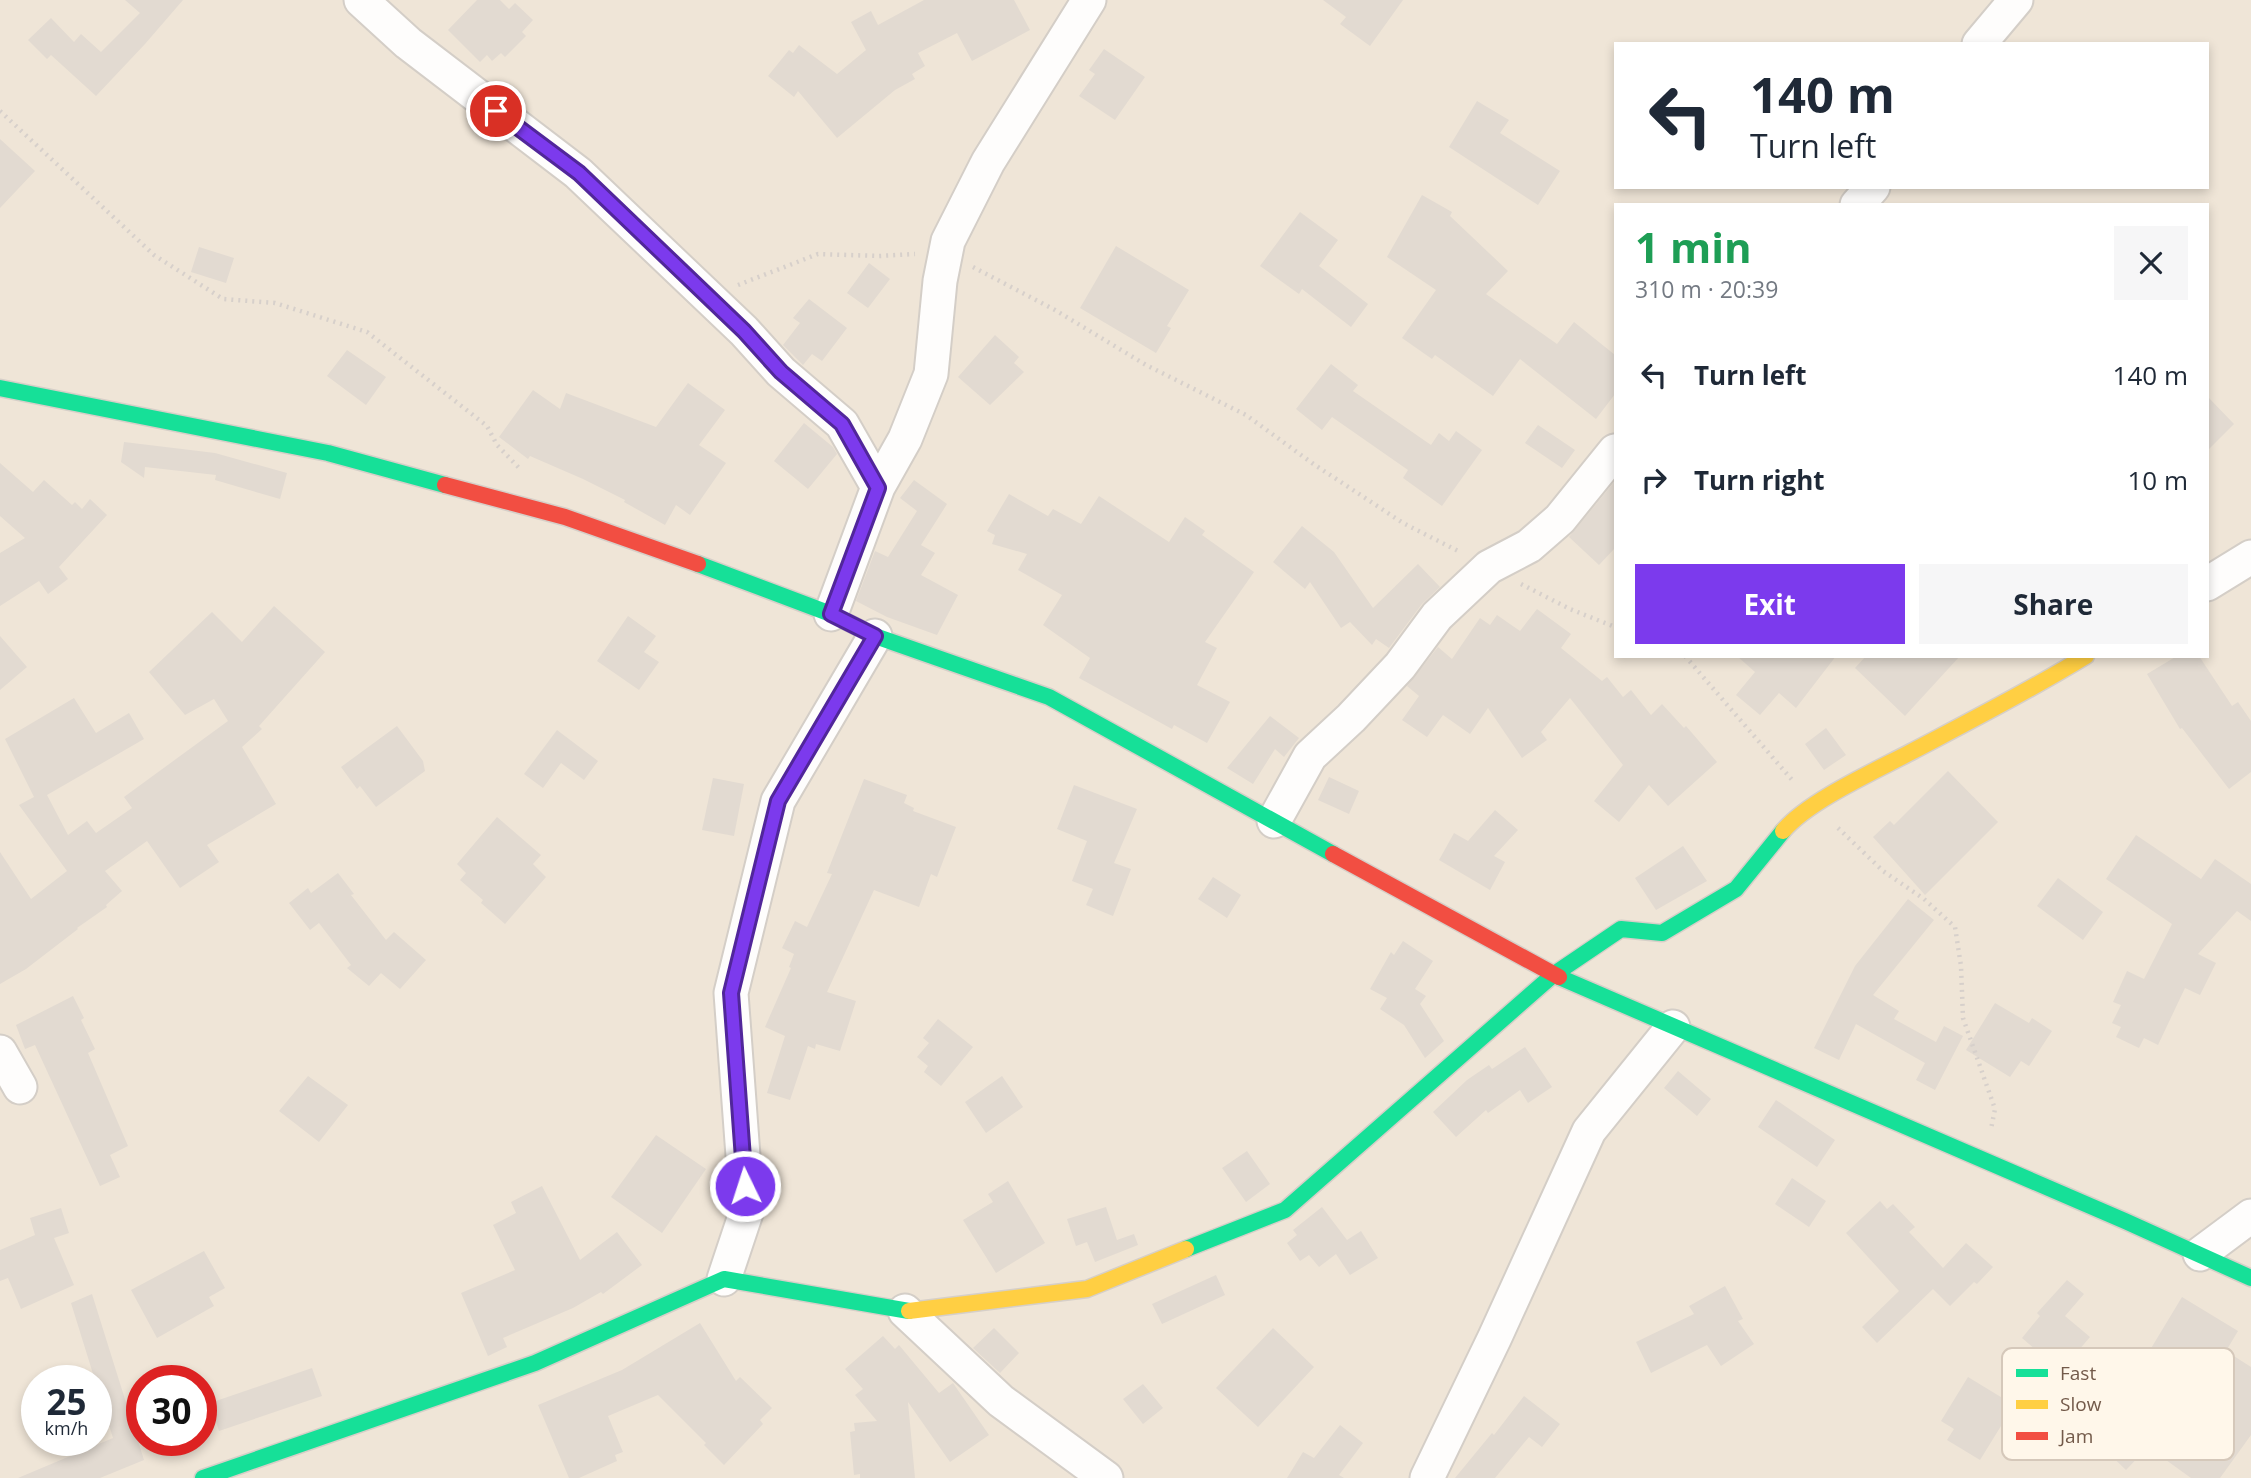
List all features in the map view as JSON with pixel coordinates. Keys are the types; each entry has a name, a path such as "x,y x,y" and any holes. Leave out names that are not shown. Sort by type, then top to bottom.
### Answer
{"street":[{"path":"361,0 408,43 579,173 744,331 781,372 842,424 878,488"},
{"path":"831,614 878,488 905,439 931,374 940,281 948,241 988,162 1089,0"},
{"path":"1981,42 2016,0"},
{"path":"1859,203 1871,189"},
{"path":"0,388 328,453 565,517 767,588 831,614 875,636 1049,697 1553,975 2251,1278"},
{"path":"1274,821 1310,756 1351,718 1400,666 1437,616 1489,567 1529,546 1560,519 1614,452"},
{"path":"2209,583 2251,557"},
{"path":"724,1279 747,1210 731,993 778,801 875,636"},
{"path":"203,1478 535,1363 724,1279 905,1311 1087,1289 1285,1210 1553,975 1621,929 1662,933 1736,889 1794,818 1863,777 2025,693 2083,658"},
{"path":"1427,1478 1589,1131 1673,1027"},
{"path":"0,1052 20,1087"},
{"path":"2200,1254 2251,1216"},
{"path":"905,1311 1001,1401 1106,1478"}],"path":[{"path":"0,111 154,255 223,299 275,303 367,332 487,426 497,445 526,475"},
{"path":"708,298 818,254 879,256 946,253 1055,310 1146,365 1246,415 1312,463 1403,523 1570,609 1614,627"},
{"path":"1687,658 1768,755 1816,805 1882,871 1924,899 1955,927 1961,966 1963,1018 1995,1109 1985,1161"}],"shaded area":[{"path":"0,0 2251,0 2251,1478 0,1478"}],"building":[{"path":"125,0 183,0 96,96 51,55 47,59 28,40 51,18 74,42 81,34 101,52 140,13"},
{"path":"477,0 500,0 509,9 515,3 533,20 522,32 526,36 505,57 501,53 492,61 487,55 480,62 448,30"},
{"path":"924,0 1014,0 1030,30 972,61 957,33 918,53 925,66 912,74 915,79 895,90 837,138 798,91 794,97 768,76 789,50 793,53 799,45 837,74 866,50 851,22 871,11 878,25"},
{"path":"1323,0 1403,0 1370,46 1340,24 1346,17"},
{"path":"1104,49 1145,77 1115,120 1079,96 1095,74 1089,70"},
{"path":"1477,101 1509,120 1500,133 1560,171 1538,205 1449,147"},
{"path":"0,139 35,171 0,208"},
{"path":"1422,195 1452,212 1450,216 1508,271 1486,294 1557,344 1574,322 1614,354 1614,395 1596,419 1520,359 1493,396 1435,355 1432,359 1402,338 1436,290 1387,257"},
{"path":"1300,212 1338,240 1319,266 1368,304 1351,327 1302,289 1299,294 1260,266"},
{"path":"1116,246 1189,290 1167,326 1171,328 1156,353 1080,308"},
{"path":"199,247 234,258 226,283 191,272"},
{"path":"869,263 890,279 868,308 847,293"},
{"path":"809,299 847,328 822,361 812,354 803,365 783,345 800,323 793,318"},
{"path":"995,335 1019,357 1014,363 1024,372 990,405 958,377"},
{"path":"347,350 386,377 366,405 327,376"},
{"path":"1331,364 1358,385 1353,391 1431,445 1439,433 1449,441 1456,431 1482,450 1442,506 1403,478 1408,470 1332,417 1322,430 1296,409"},
{"path":"688,383 725,410 699,445 726,463 690,515 676,505 665,525 624,502 625,500 583,479 530,456 528,459 499,437 533,390 560,409 566,393 656,427"},
{"path":"2209,398 2234,424 2209,449"},
{"path":"804,423 833,447 837,454 808,489 774,461"},
{"path":"1538,425 1575,450 1562,468 1525,443"},
{"path":"124,442 215,453 287,473 280,499 215,480 216,475 145,467 144,478 121,462"},
{"path":"0,463 33,492 44,480 72,505 75,502 82,509 90,499 107,515 59,567 68,579 48,594 39,581 0,606 0,553 25,538 0,516"},
{"path":"914,480 947,504 921,545 935,553 921,575 958,595 937,635 887,617 856,601 875,551 888,557 917,511 900,498"},
{"path":"1614,482 1614,549 1599,565 1569,537"},
{"path":"1009,494 1048,516 1053,509 1081,524 1099,496 1169,542 1185,517 1205,531 1202,535 1254,572 1205,642 1217,648 1197,685 1230,702 1207,743 1174,725 1172,729 1079,678 1090,658 1043,625 1062,595 1018,570 1027,554 992,544 995,535 987,531"},
{"path":"1302,526 1334,552 1373,608 1418,564 1440,587 1422,604 1389,648 1376,639 1372,645 1350,622 1341,628 1310,582 1305,589 1273,562"},
{"path":"274,606 325,652 259,726 262,729 242,747 276,804 207,845 219,862 180,888 147,841 105,871 122,891 107,907 26,969 0,984 0,852 31,899 67,871 19,805 34,797 5,739 74,698 96,733 129,713 144,739 47,795 68,835 87,821 96,833 132,808 124,797 228,721 214,699 185,715 149,672 212,612 242,642"},
{"path":"1537,609 1571,634 1561,648 1602,681 1607,677 1623,697 1631,690 1651,715 1662,704 1684,728 1686,726 1717,762 1668,806 1649,785 1619,822 1594,801 1623,765 1570,698 1541,732 1547,740 1522,758 1488,708 1470,734 1443,715 1427,737 1402,720 1419,696 1407,686 1438,647 1452,659 1480,618 1490,625 1497,615 1520,631"},
{"path":"628,616 656,636 644,652 659,662 639,690 597,661"},
{"path":"0,636 27,667 0,690"},
{"path":"1739,658 1834,658 1796,708 1779,693 1760,715 1736,695 1755,672"},
{"path":"1864,658 1958,658 1905,716 1855,668"},
{"path":"2174,658 2200,658 2232,706 2238,702 2251,721 2251,772 2229,789 2182,728 2180,729 2147,674"},
{"path":"1270,716 1299,738 1284,757 1275,749 1253,784 1227,768"},
{"path":"397,726 423,761 425,771 376,807 360,786 357,789 341,767"},
{"path":"1826,728 1846,755 1824,770 1805,744"},
{"path":"557,730 598,761 584,780 561,763 543,788 524,774"},
{"path":"1948,771 1998,822 1925,895 1873,837 1890,821 1894,825"},
{"path":"1329,777 1359,791 1349,814 1318,800"},
{"path":"713,778 744,784 734,836 702,830"},
{"path":"864,779 907,795 904,803 914,808 913,811 956,827 937,877 931,874 919,907 874,890 827,992 856,1001 840,1051 816,1044 815,1049 808,1046 790,1100 767,1093 785,1036 765,1027 791,968 789,967 794,954 782,948 795,921 807,927 832,874 827,873"},
{"path":"1074,785 1137,809 1114,863 1131,869 1113,916 1086,905 1093,889 1072,881 1087,841 1057,829"},
{"path":"1495,810 1518,830 1494,856 1505,862 1490,890 1439,860 1454,833 1468,841"},
{"path":"497,817 541,855 533,864 546,877 505,924 460,880 466,873 457,864"},
{"path":"2136,835 2201,879 2215,859 2251,884 2251,921 2237,911 2198,954 2216,963 2200,995 2185,988 2158,1045 2144,1038 2139,1048 2116,1037 2121,1027 2112,1023 2121,1005 2113,1002 2127,971 2144,979 2172,924 2106,879"},
{"path":"1683,846 1707,881 1656,910 1635,878"},
{"path":"338,873 354,894 351,895 386,940 394,932 426,960 400,989 381,973 369,986 347,968 351,965 319,923 310,930 289,903 308,888 311,893"},
{"path":"1213,877 1241,895 1227,918 1198,899"},
{"path":"2058,878 2103,912 2083,940 2037,906"},
{"path":"1908,899 1934,920 1873,995 1899,1011 1894,1019 1936,1042 1944,1026 1963,1036 1935,1090 1916,1080 1925,1063 1856,1024 1839,1060 1814,1048 1855,966"},
{"path":"1403,941 1433,961 1415,989 1426,996 1420,1004 1444,1041 1425,1058 1404,1025 1380,1009 1387,998 1370,989 1391,952 1394,955"},
{"path":"73,996 95,1049 88,1053 128,1146 110,1155 120,1177 100,1186 35,1045 25,1049 16,1025"},
{"path":"1995,1003 2029,1023 2032,1018 2052,1031 2029,1066 2021,1061 2010,1077 1966,1050"},
{"path":"938,1019 973,1047 941,1086 924,1072 928,1066 917,1057 929,1043 923,1038"},
{"path":"1525,1047 1552,1087 1528,1103 1520,1090 1488,1113 1486,1110 1456,1137 1433,1112 1467,1080 1489,1065 1492,1069"},
{"path":"1678,1071 1711,1099 1697,1116 1664,1088"},
{"path":"308,1076 348,1105 319,1142 279,1111"},
{"path":"1002,1076 1023,1107 986,1133 965,1102"},
{"path":"1776,1100 1835,1140 1817,1167 1758,1127"},
{"path":"656,1135 706,1169 662,1233 611,1197"},
{"path":"1247,1151 1270,1184 1246,1202 1222,1168"},
{"path":"1792,1178 1826,1201 1809,1227 1775,1204"},
{"path":"1008,1181 1045,1243 996,1273 963,1220 993,1202 988,1194"},
{"path":"542,1186 580,1260 617,1232 642,1265 603,1294 601,1292 573,1308 503,1338 507,1347 488,1356 461,1293 515,1270 493,1225 516,1213 511,1202"},
{"path":"1880,1201 1887,1209 1893,1204 1915,1227 1909,1232 1943,1268 1966,1243 1993,1267 1950,1306 1933,1289 1877,1343 1862,1327 1899,1291 1846,1233"},
{"path":"1106,1207 1117,1240 1134,1234 1138,1245 1095,1262 1087,1242 1076,1246 1067,1219"},
{"path":"1322,1207 1347,1240 1361,1231 1378,1258 1350,1275 1336,1254 1319,1267 1309,1255 1300,1261 1287,1243 1297,1235 1293,1230"},
{"path":"61,1208 69,1233 54,1238 74,1285 21,1309 8,1278 0,1281 0,1250 35,1235 30,1218"},
{"path":"204,1251 225,1288 209,1297 214,1306 157,1338 131,1290"},
{"path":"1216,1275 1225,1295 1162,1324 1152,1304"},
{"path":"2067,1280 2084,1294 2065,1316 2090,1337 2081,1348 2034,1348 2022,1338 2040,1316 2037,1313"},
{"path":"1725,1286 1743,1319 1738,1321 1754,1344 1721,1366 1707,1345 1651,1373 1636,1342 1694,1314 1689,1306"},
{"path":"92,1294 126,1403 126,1456 143,1456 144,1460 100,1478 18,1478 70,1456 112,1456 112,1365 90,1365 71,1303"},
{"path":"2182,1297 2238,1331 2228,1348 2151,1348"},
{"path":"700,1323 736,1381 740,1377 772,1408 760,1420 763,1424 724,1465 658,1395 608,1416 623,1452 615,1455 617,1461 579,1478 569,1478 538,1405 622,1370"},
{"path":"994,1328 1019,1353 1000,1373 973,1348"},
{"path":"1273,1328 1314,1367 1258,1427 1216,1388"},
{"path":"883,1336 895,1349 899,1345 939,1393 953,1383 989,1435 950,1462 908,1402 915,1478 860,1478 860,1474 854,1475 850,1432 855,1431 854,1423 877,1421 855,1395 863,1389 845,1369"},
{"path":"2234,1356 2251,1367 2251,1435 2234,1459"},
{"path":"312,1368 322,1396 219,1431 217,1401"},
{"path":"1968,1377 2002,1398 2002,1424 1980,1460 1947,1440 1954,1429 1941,1421"},
{"path":"1143,1384 1163,1408 1143,1424 1123,1399"},
{"path":"1524,1396 1560,1424 1542,1447 1529,1437 1495,1478 1455,1478 1492,1433 1494,1435"},
{"path":"1340,1425 1363,1443 1339,1475 1344,1478 1287,1478 1303,1452 1314,1458"},
{"path":"2116,1460 2136,1460 2126,1470"},
{"path":"2166,1460 2233,1460 2220,1478 2191,1478"}],"traffic: fast":[{"path":"0,388 328,453 445,485"},
{"path":"698,564 831,614 875,636 1049,697 1333,854"},
{"path":"1186,1249 1285,1210 1553,975 1621,929 1662,933 1736,889 1783,831"},
{"path":"1559,977 2251,1278"},
{"path":"203,1478 535,1363 724,1279 909,1311"}],"traffic: slow":[{"path":"1783,831 1808,809 1843,787 1999,706 2083,658"},
{"path":"909,1311 1087,1289 1186,1249"}],"traffic: jam":[{"path":"445,485 565,517 698,564"},
{"path":"1333,854 1559,977"}],"route":[{"path":"496,111 579,173 744,331 781,372 842,424 878,488 831,614 875,636 778,801 731,993 745,1186"}]}
